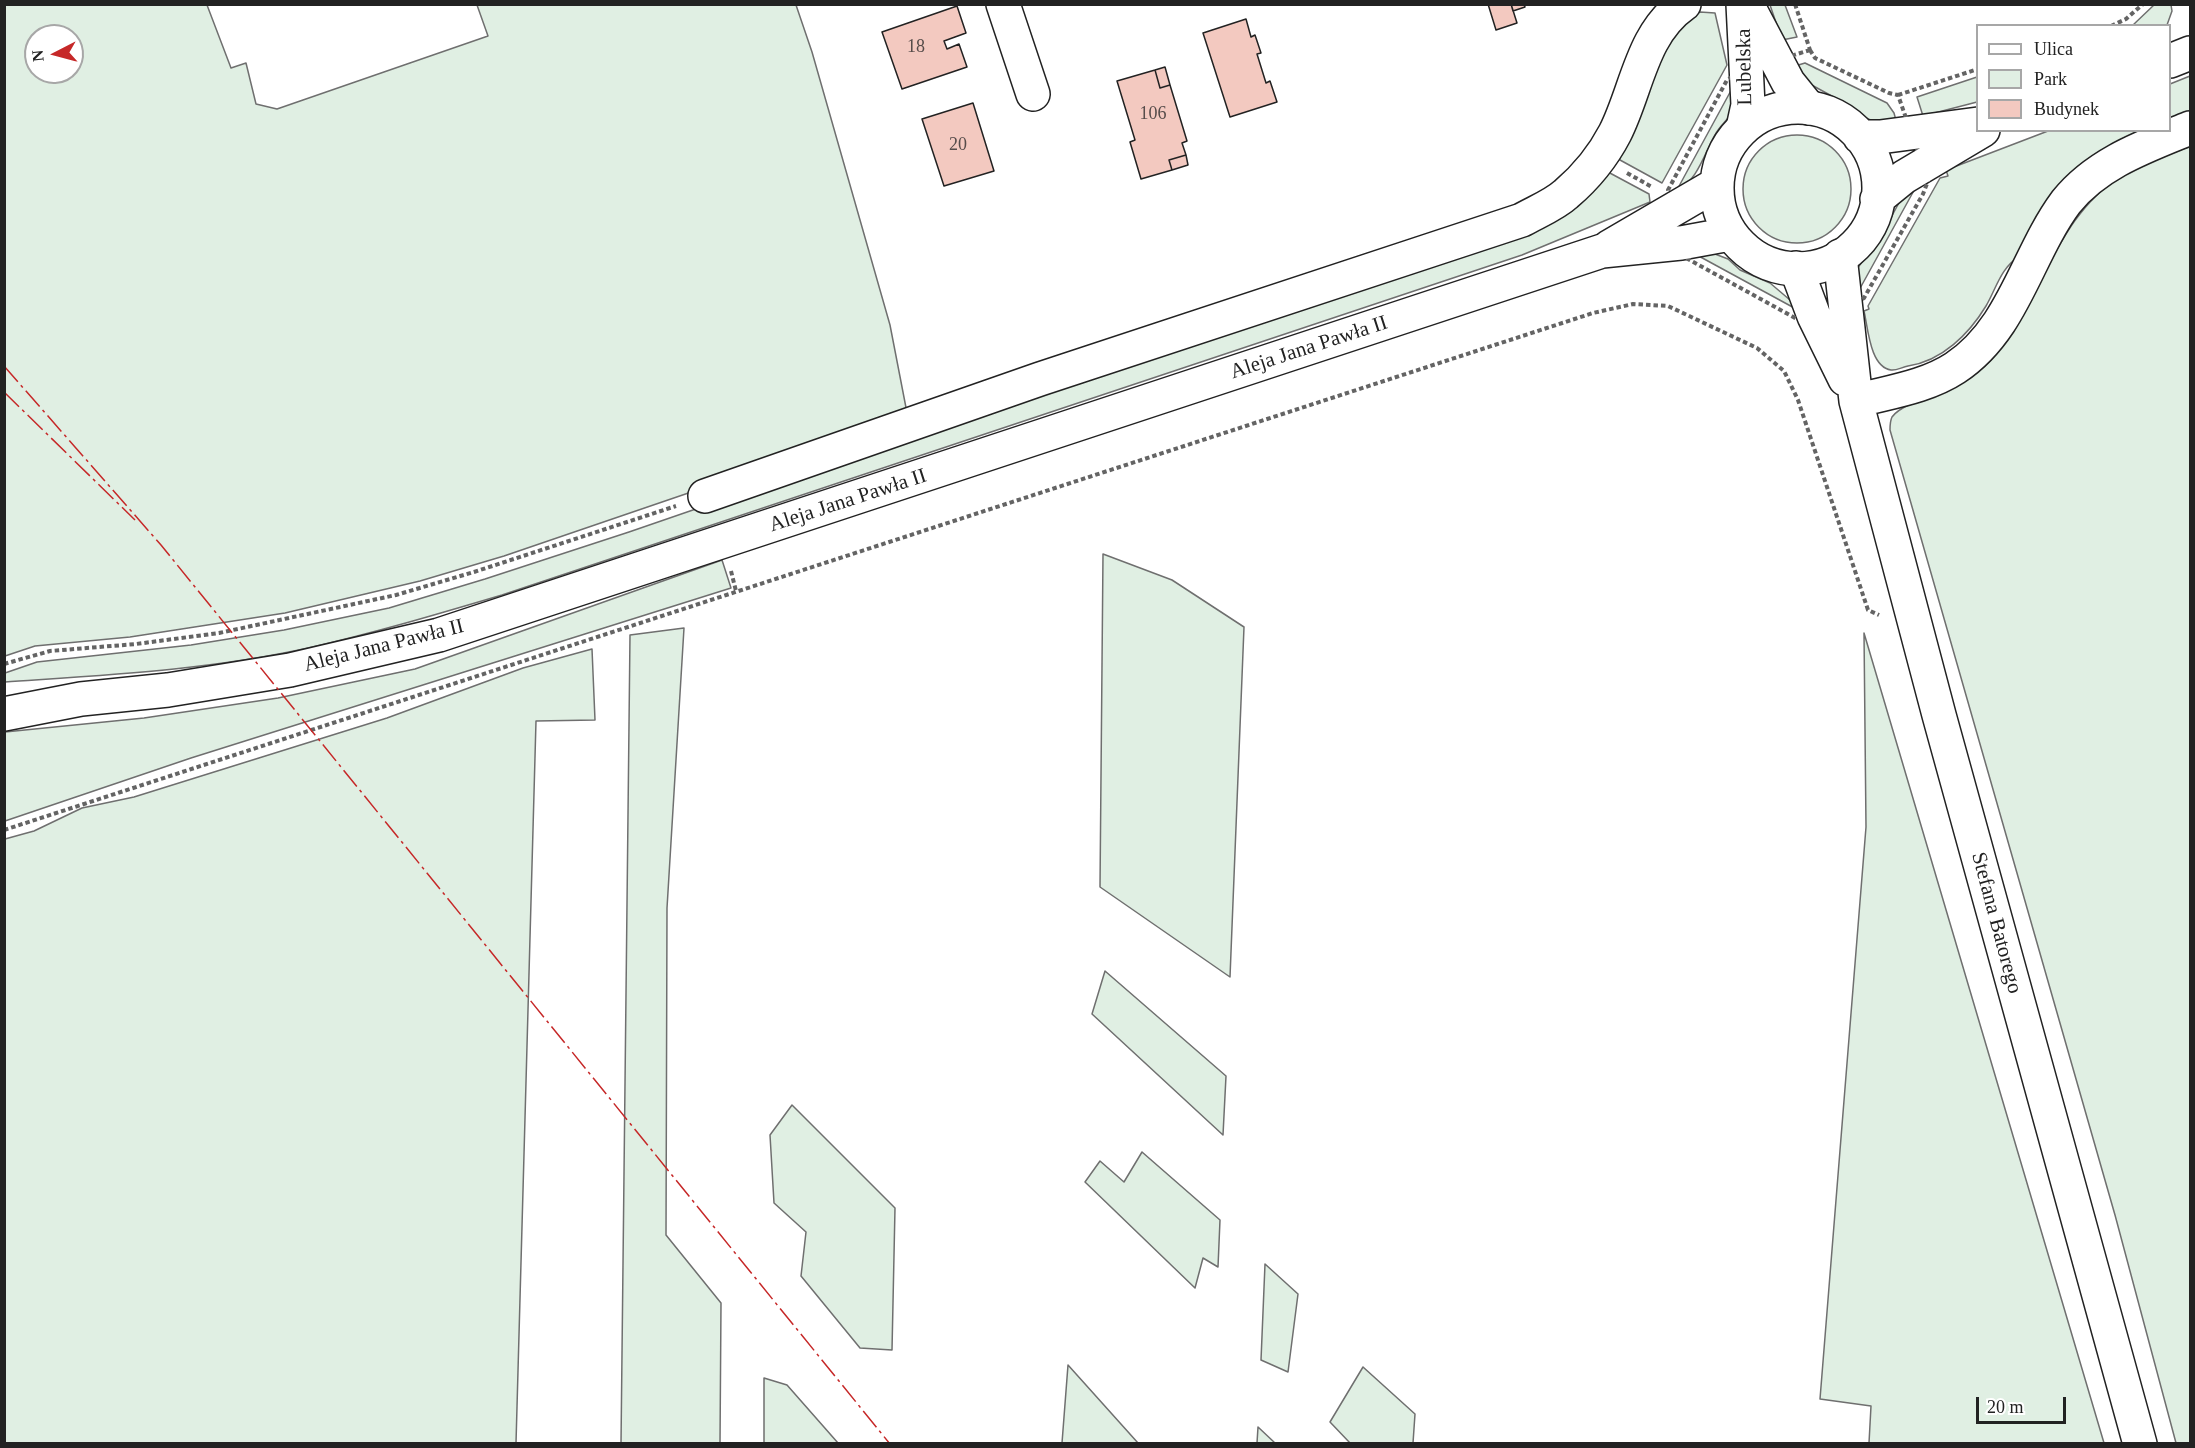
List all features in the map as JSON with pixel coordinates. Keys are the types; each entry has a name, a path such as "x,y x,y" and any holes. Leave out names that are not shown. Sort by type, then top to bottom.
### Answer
{"main road":[{"path":"1003,4 1034,94"},
{"path":"705,496 1040,379 1522,220 1565,195 1599,159 1616,132 1647,50 1656,34 1684,4"},
{"name":"Lubelska","path":"1745,4 1788,82 1809,108"},
{"name":"Lubelska","path":"1743,128 1748,105 1745,4"},
{"path":"2171,60 2190,53"},
{"path":"1797,107 1809,108 1837,117 1860,137 1872,154 1877,167 1877,199 1867,231 1850,249 1819,266 1782,267 1758,258 1730,234 1718,200 1718,173 1725,152 1743,128 1772,111 1797,107"},
{"path":"1860,137 1976,124"},
{"path":"1856,401 1925,383 1954,369 1972,355 2002,319 2067,201 2114,161 2139,148 2190,128"},
{"path":"1877,199 1904,177 1980,132"},
{"name":"Aleja Jana Pawła II","path":"4,714 81,699 168,690 290,670 440,635 1602,251 1717,184"},
{"name":"Aleja Jana Pawła II","path":"1602,251 1681,243 1730,234"},
{"name":"Stefana Batorego","path":"1840,256 1856,401 1911,612 2140,1443"},
{"name":"Stefana Batorego","path":"1796,268 1814,316 1856,401"},
{"name":"Aleja Jana Pawła II","path":"4,694 81,699"}],"path":[{"path":"1795,4 1810,50 1815,58 1889,93 1898,95 1976,69"},
{"path":"2115,24 2131,16 2143,4"},
{"path":"1787,58 1810,50"},
{"path":"1670,199 1668,190 1722,87 1730,77 1739,72"},
{"path":"1898,95 1908,122"},
{"path":"1599,159 1660,190 1668,190"},
{"path":"1852,305 1866,294 1923,194 1928,183 1927,175"},
{"path":"1683,254 1695,264 1797,319 1805,318"},
{"path":"4,830 1570,320 1633,304 1668,306 1757,348 1784,371 1798,400 1868,610 1877,615 1911,612"},
{"path":"4,664 50,651 136,644 219,633 396,595 474,572 705,496"}],"green space":[{"path":"2155,4 2171,5 2172,11 2167,24 2134,24"},
{"path":"5,5 207,5 231,68 246,63 256,104 277,109 488,36 477,5 796,5 812,52 890,325 908,418 504,556 420,581 285,613 130,637 35,646 5,656"},
{"path":"1770,5 1785,5 1797,37 1782,40"},
{"path":"1700,12 1715,13 1727,65 1662,183 1620,160 1616,149 1643,87 1681,21"},
{"path":"1805,63 1887,103 1894,113 1897,124 1878,123 1861,116 1839,100 1808,83 1795,66"},
{"path":"2190,76 2190,114 2171,122 2171,84"},
{"path":"1976,77 1976,102 1923,116 1917,97"},
{"path":"1734,85 1735,102 1732,112 1717,131 1700,166 1690,180 1678,188"},
{"path":"2045,132 2145,132 2008,266 1986,306 1963,336 1932,358 1891,370 1878,362 1874,354 1864,311 1869,309 1868,306 1940,178 1948,176 1946,170"},
{"path":"1797,135 1818,139 1835,151 1847,168 1851,189 1847,210 1835,227 1818,239 1797,243 1776,239 1759,227 1747,210 1743,189 1747,168 1759,151 1776,139"},
{"path":"2190,146 2190,1443 2176,1443 2115,1215 1890,428 1891,419 1897,412 1912,403 1954,387 1974,375 1991,360 2011,332 2066,234 2089,203 2103,189 2136,168"},
{"path":"1608,172 1649,194 1650,202 1522,255 502,595 357,636 233,662 157,671 5,682 5,673 37,662 191,645 284,630 389,608 485,579 629,532 1152,352"},
{"path":"1917,185 1858,292 1855,274 1859,266 1880,238 1901,199"},
{"path":"1695,254 1715,254 1728,259 1740,270 1770,283 1798,310"},
{"path":"1103,554 1172,580 1244,627 1230,977 1100,887"},
{"path":"722,560 731,588 191,758 5,821 5,732 144,718 278,698 415,669"},
{"path":"684,628 667,908 666,1235 721,1303 720,1443 621,1443 630,635"},
{"path":"1864,633 2104,1443 1869,1443 1871,1406 1820,1399 1866,827"},
{"path":"592,649 595,720 536,721 516,1443 5,1443 5,839 34,831 82,808 134,797 387,718 523,668"},
{"path":"1105,971 1226,1076 1223,1135 1092,1014"},
{"path":"792,1105 895,1208 892,1350 860,1348 801,1276 806,1232 774,1203 770,1135"},
{"path":"1142,1152 1220,1220 1218,1267 1203,1258 1195,1288 1085,1182 1100,1161 1124,1182"},
{"path":"1265,1264 1298,1294 1288,1372 1261,1360"},
{"path":"1068,1365 1138,1443 1062,1443"},
{"path":"1363,1367 1415,1414 1413,1443 1350,1443 1330,1422"},
{"path":"764,1378 787,1385 838,1443 764,1443"},
{"path":"1258,1427 1275,1443 1257,1443"}],"building":[{"path":"1488,4 1511,4 1517,23 1496,30"},
{"path":"1511,4 1524,4 1525,7 1513,11"},
{"path":"957,6 966,33 944,41 947,49 959,44 967,67 902,89 882,32"},
{"path":"1246,19 1251,37 1255,35 1261,53 1257,54 1266,83 1270,81 1277,102 1230,117 1203,33"},
{"path":"1165,67 1170,85 1160,88 1155,70"},
{"path":"1155,70 1160,88 1170,85 1187,141 1182,143 1186,155 1169,160 1172,170 1141,179 1130,142 1135,140 1117,81"},
{"path":"973,103 994,171 944,186 922,119"},
{"path":"1186,155 1188,165 1172,170 1169,160"}],"power":[{"path":"4,366 161,545 890,1444"},
{"path":"4,392 135,520"}]}
